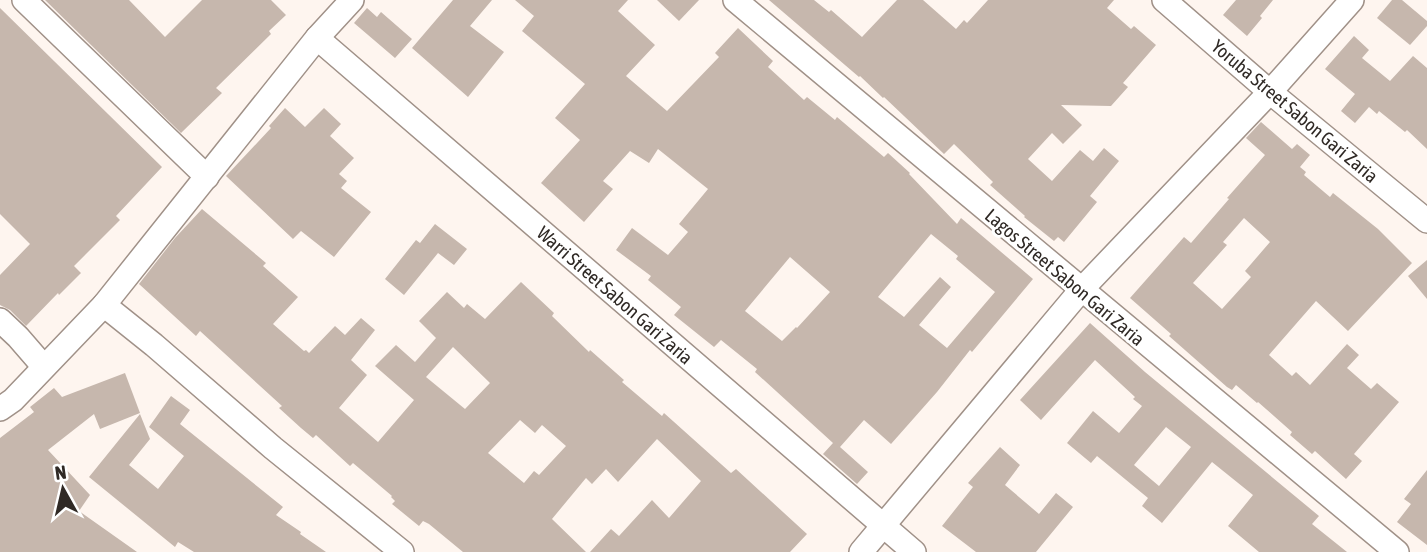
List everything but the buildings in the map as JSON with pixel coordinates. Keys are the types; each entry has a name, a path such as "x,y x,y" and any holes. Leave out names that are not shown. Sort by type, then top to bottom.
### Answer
{"street":[{"path":"24,0 207,177"},
{"path":"0,409 13,400 104,305 317,38 352,0"},
{"name":"Lagos Street Sabon Gari Zaria","path":"735,0 1397,552"},
{"name":"Yoruba Street Sabon Gari Zaria","path":"1164,0 1270,92 1427,220"},
{"path":"861,552 1081,290 1270,92 1352,0"},
{"name":"Warri Street Sabon Gari Zaria","path":"317,38 914,552"},
{"path":"104,305 402,552"},
{"path":"0,320 44,367"}]}
